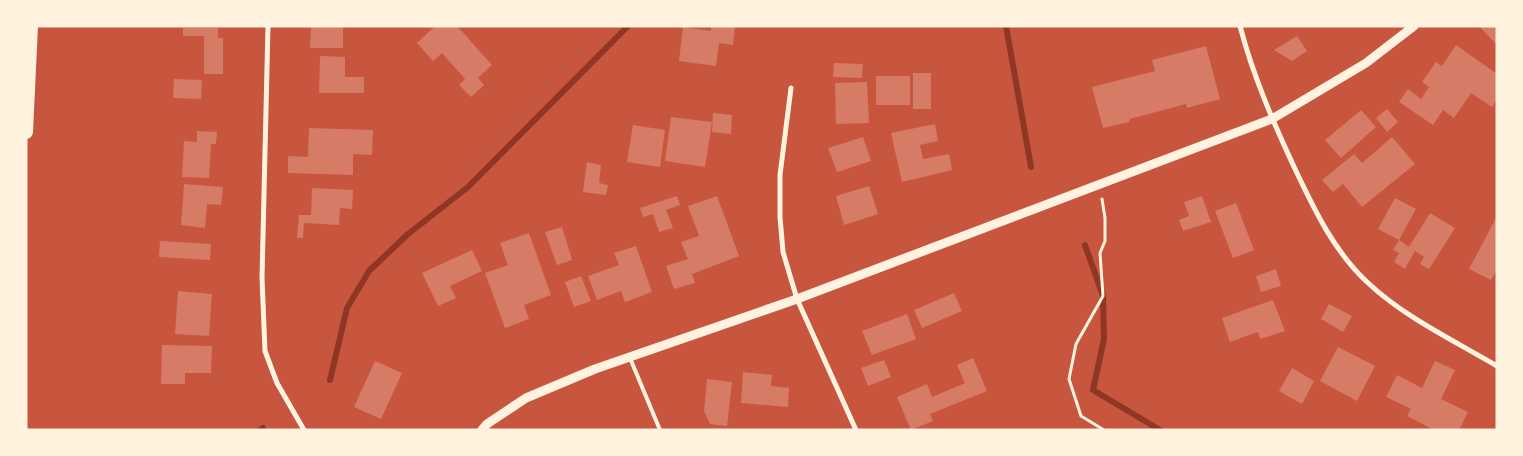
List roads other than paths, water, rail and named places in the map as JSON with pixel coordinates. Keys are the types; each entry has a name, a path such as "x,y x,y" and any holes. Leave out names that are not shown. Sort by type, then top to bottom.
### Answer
{"highway":[{"path":"26,132 31,26"}],"street":[{"path":"268,26 262,278 265,351 277,384 304,430"},
{"path":"1240,26 1272,119 1317,215 1340,253 1367,282 1409,315 1497,366"},
{"path":"482,430 487,424 526,398 594,369 797,298 1272,119 1366,63 1414,26"},
{"path":"791,88 780,176 780,218 783,252 797,298 856,430"}],"lane":[{"path":"629,357 660,430"}],"waterway":[{"path":"330,380 347,308 369,271 408,234 468,187 628,26"},
{"path":"1006,26 1031,167"},
{"path":"1085,245 1103,296 1104,339 1093,390 1160,430"}]}
